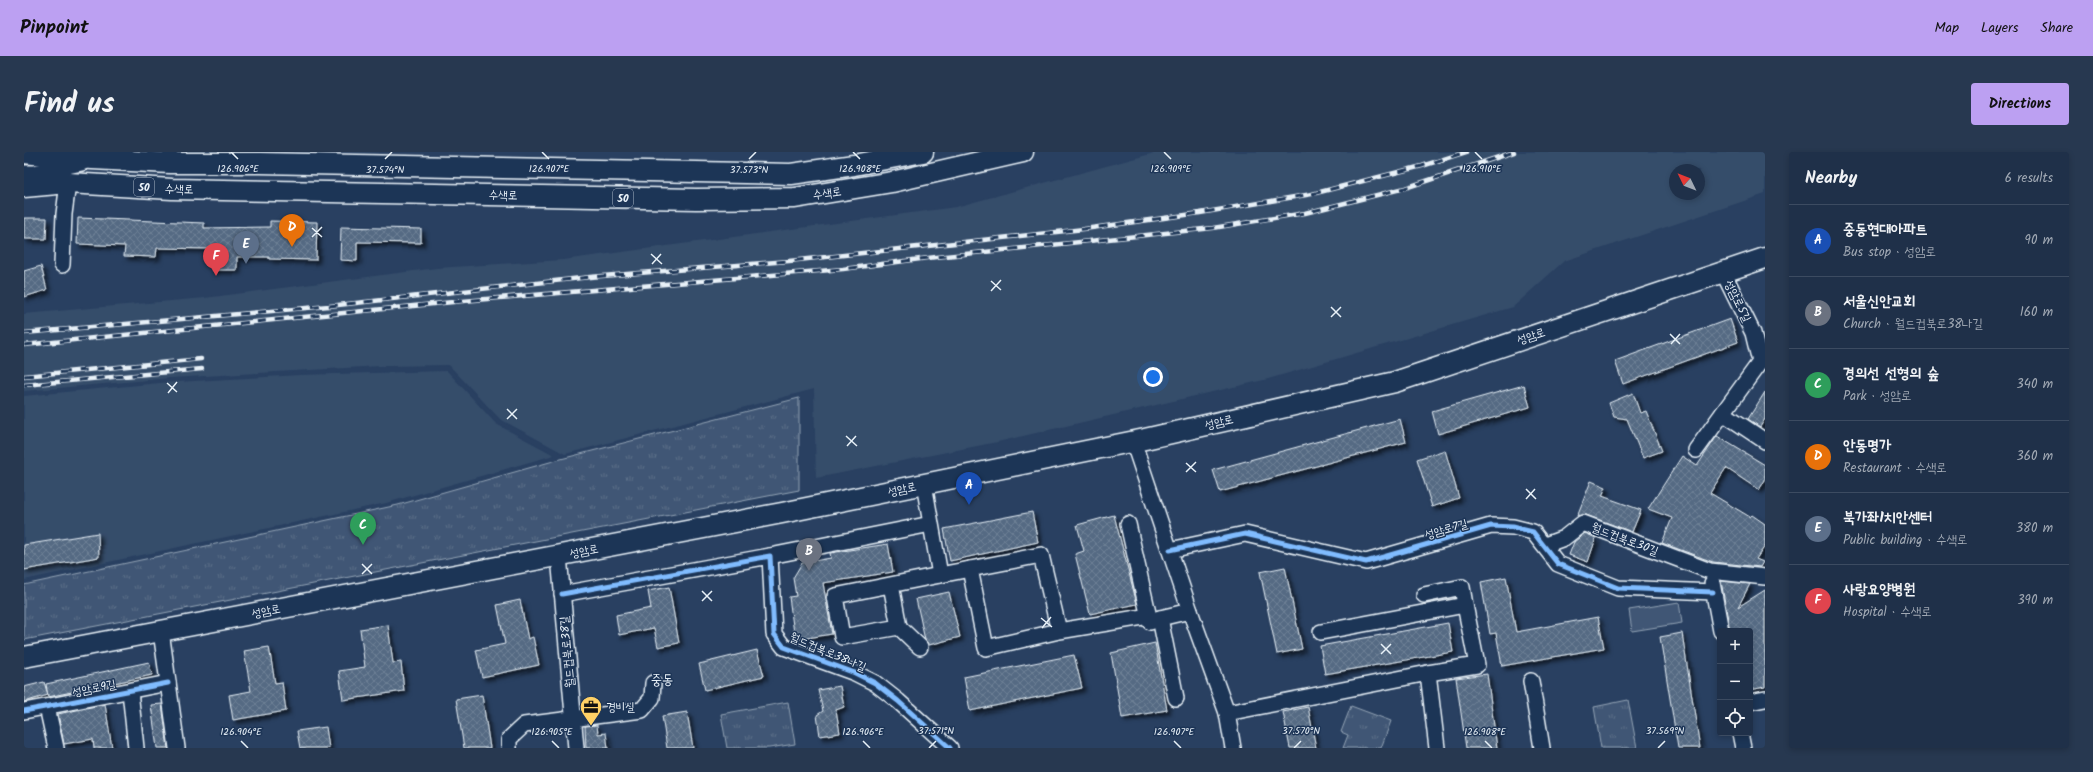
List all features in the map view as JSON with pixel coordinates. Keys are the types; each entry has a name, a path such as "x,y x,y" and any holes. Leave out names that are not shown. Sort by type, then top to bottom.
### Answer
{"main road":[{"name":"수색로","path":"24,153 73,155 99,160 260,157 792,174 854,165 923,152"},
{"name":"수색로","path":"24,187 68,183 172,189 688,199 795,198 892,182 978,158 1023,152"},
{"path":"260,157 264,190"},
{"name":"성암로","path":"24,657 559,556 924,484 1133,441 1395,382 1765,258"}],"street":[{"path":"978,158 1000,152"},
{"path":"24,173 34,173 99,160"},
{"path":"62,265 64,214 68,183"},
{"name":"성암로5길","path":"1696,450 1760,362 1753,333 1723,272"},
{"path":"1723,413 1765,441"},
{"path":"1133,441 1190,612 1227,713 1233,748"},
{"path":"924,484 940,575"},
{"name":"월드컵북로30길","path":"1545,545 1564,538 1583,523 1710,571 1765,577"},
{"path":"562,594 770,556 931,524"},
{"path":"1128,524 1155,617 1176,698"},
{"name":"성암로7길","path":"1170,550 1245,534 1366,562 1491,526 1513,527 1533,532 1545,545 1558,564 1618,588 1713,592"},
{"path":"898,627 842,637 835,596 1041,554 1059,631"},
{"name":"월드컵북로38길","path":"559,556 576,748"},
{"name":"월드컵북로38나길","path":"770,556 774,634 784,647 855,673 875,683 898,701 950,748"},
{"path":"970,569 986,648 1059,631 1190,612"},
{"path":"1710,571 1720,628"},
{"path":"891,585 898,627 920,647"},
{"path":"1227,713 1428,673 1477,665 1462,587 1424,595"},
{"path":"1321,632 1466,605"},
{"path":"162,631 177,748"},
{"path":"1428,673 1437,748"},
{"path":"1531,681 1542,748"},
{"name":"성암로9길","path":"24,712 168,683"},
{"path":"509,748 509,739 524,725 642,710 652,698 653,683"},
{"path":"130,691 136,748"},
{"path":"1753,701 1765,699"},
{"path":"47,707 56,748"},
{"path":"1741,736 1743,748"}],"shaded area":[{"path":"1158,152 1765,152 1765,194 1564,261 1513,307 1268,379 997,442 816,478 814,389 565,454 500,419 449,365 380,366 170,378 24,391 24,314 205,298 437,268 563,260 956,207"},
{"path":"447,371 496,424 554,455 386,503 24,580 24,396 160,383 300,375"}],"green space":[{"path":"799,398 799,490 24,640 24,585 398,505 557,460"},
{"path":"1679,602 1682,623 1632,631 1629,610"},
{"path":"1628,700 1637,748 1601,748 1594,707"},
{"path":"788,702 795,744 769,748 727,748 721,714"},
{"path":"1351,706 1391,721 1381,748 1343,748 1348,735 1341,732"}],"building":[{"path":"24,218 47,218 46,239 24,239"},
{"path":"78,218 204,223 204,228 270,227 270,221 317,222 316,260 269,259 269,257 237,257 237,270 212,270 212,249 157,248 156,257 124,256 125,246 77,244"},
{"path":"341,227 421,229 421,243 357,242 357,261 340,260"},
{"path":"41,266 47,290 24,297 24,271"},
{"path":"1730,319 1738,342 1623,384 1615,361"},
{"path":"1524,385 1530,407 1438,434 1432,411"},
{"path":"1765,392 1765,419 1760,427 1748,419"},
{"path":"1633,393 1640,413 1646,411 1662,451 1643,458 1627,419 1614,417 1609,403"},
{"path":"1400,419 1406,442 1220,492 1213,470"},
{"path":"1717,436 1765,465 1765,480 1759,490 1726,468 1710,493 1750,517 1752,515 1765,524 1765,546 1756,559 1763,562 1760,567 1713,562 1662,543 1672,518 1648,509 1682,456 1697,466"},
{"path":"1445,450 1459,498 1432,507 1417,459"},
{"path":"1591,481 1606,487 1602,496 1641,510 1632,532 1586,515 1577,516"},
{"path":"1032,512 1038,542 950,561 944,529"},
{"path":"1114,515 1137,604 1090,614 1075,554 1084,551 1077,525"},
{"path":"98,533 99,557 24,570 24,545"},
{"path":"1585,533 1596,538 1588,562 1569,555 1574,542"},
{"path":"888,544 893,572 823,583 832,634 795,640 789,597 796,596 793,578 802,563 831,558 830,553"},
{"path":"1285,567 1302,649 1277,654 1260,572"},
{"path":"1506,577 1516,632 1598,617 1604,648 1502,666 1496,633 1490,634 1481,582"},
{"path":"1721,581 1750,584 1738,607 1765,590 1765,687 1753,689 1753,628 1729,628"},
{"path":"669,587 679,643 658,647 654,628 619,635 616,615 651,608 648,591"},
{"path":"949,592 960,637 929,645 925,640 916,599"},
{"path":"520,600 528,639 533,637 539,665 482,677 476,650 505,644 497,605"},
{"path":"1448,623 1453,652 1325,674 1320,646"},
{"path":"388,625 393,663 401,662 404,691 343,700 339,671 365,667 360,629"},
{"path":"1682,633 1700,748 1678,748 1660,637"},
{"path":"1155,643 1167,710 1122,718 1111,653"},
{"path":"269,647 275,683 282,682 286,711 233,720 229,695 251,691 244,651"},
{"path":"757,650 764,676 705,690 699,664"},
{"path":"1074,655 1082,688 970,711 964,677"},
{"path":"149,662 152,675 48,697 46,684"},
{"path":"1487,674 1497,748 1466,748 1456,678"},
{"path":"44,682 48,695 24,702 24,687"},
{"path":"840,686 844,707 836,710 840,733 820,736 817,715 823,711 818,690"},
{"path":"482,695 490,748 464,748 456,699"},
{"path":"105,704 112,748 94,748 93,739 64,744 58,714"},
{"path":"162,704 168,748 157,748 151,705"},
{"path":"1308,707 1316,748 1290,748 1283,712"},
{"path":"687,712 693,748 667,748 662,716"},
{"path":"597,725 598,734 606,733 608,748 586,748 585,726"},
{"path":"326,727 329,748 300,748 297,731"}],"railway":[{"path":"24,333 329,306 590,277 789,261 1084,229 1200,213 1312,194 1422,166 1466,152"},
{"path":"24,345 463,301 843,269 936,257 1213,228 1305,213 1405,188 1514,152"},
{"path":"24,376 201,359"},
{"path":"24,385 202,369"}],"cycle path":[{"path":"1170,550 1245,534 1366,562 1491,526 1513,527 1533,532 1558,564 1618,588 1713,592"},
{"path":"562,594 770,556 774,634 784,647 855,673 875,683 898,701 950,748"},
{"path":"24,711 168,683"}],"place":[{"name":"안동명가","path":"292,247"},
{"name":"북가좌1치안센터","path":"246,264"},
{"name":"사랑요양병원","path":"216,276"},
{"name":"중동현대아파트","path":"969,505"},
{"name":"경의선 선형의 숲","path":"363,545"},
{"name":"서울신안교회","path":"809,571"},
{"name":"경비실","path":"591,726"}],"district":[{"name":"중동","path":"662,679"}]}
